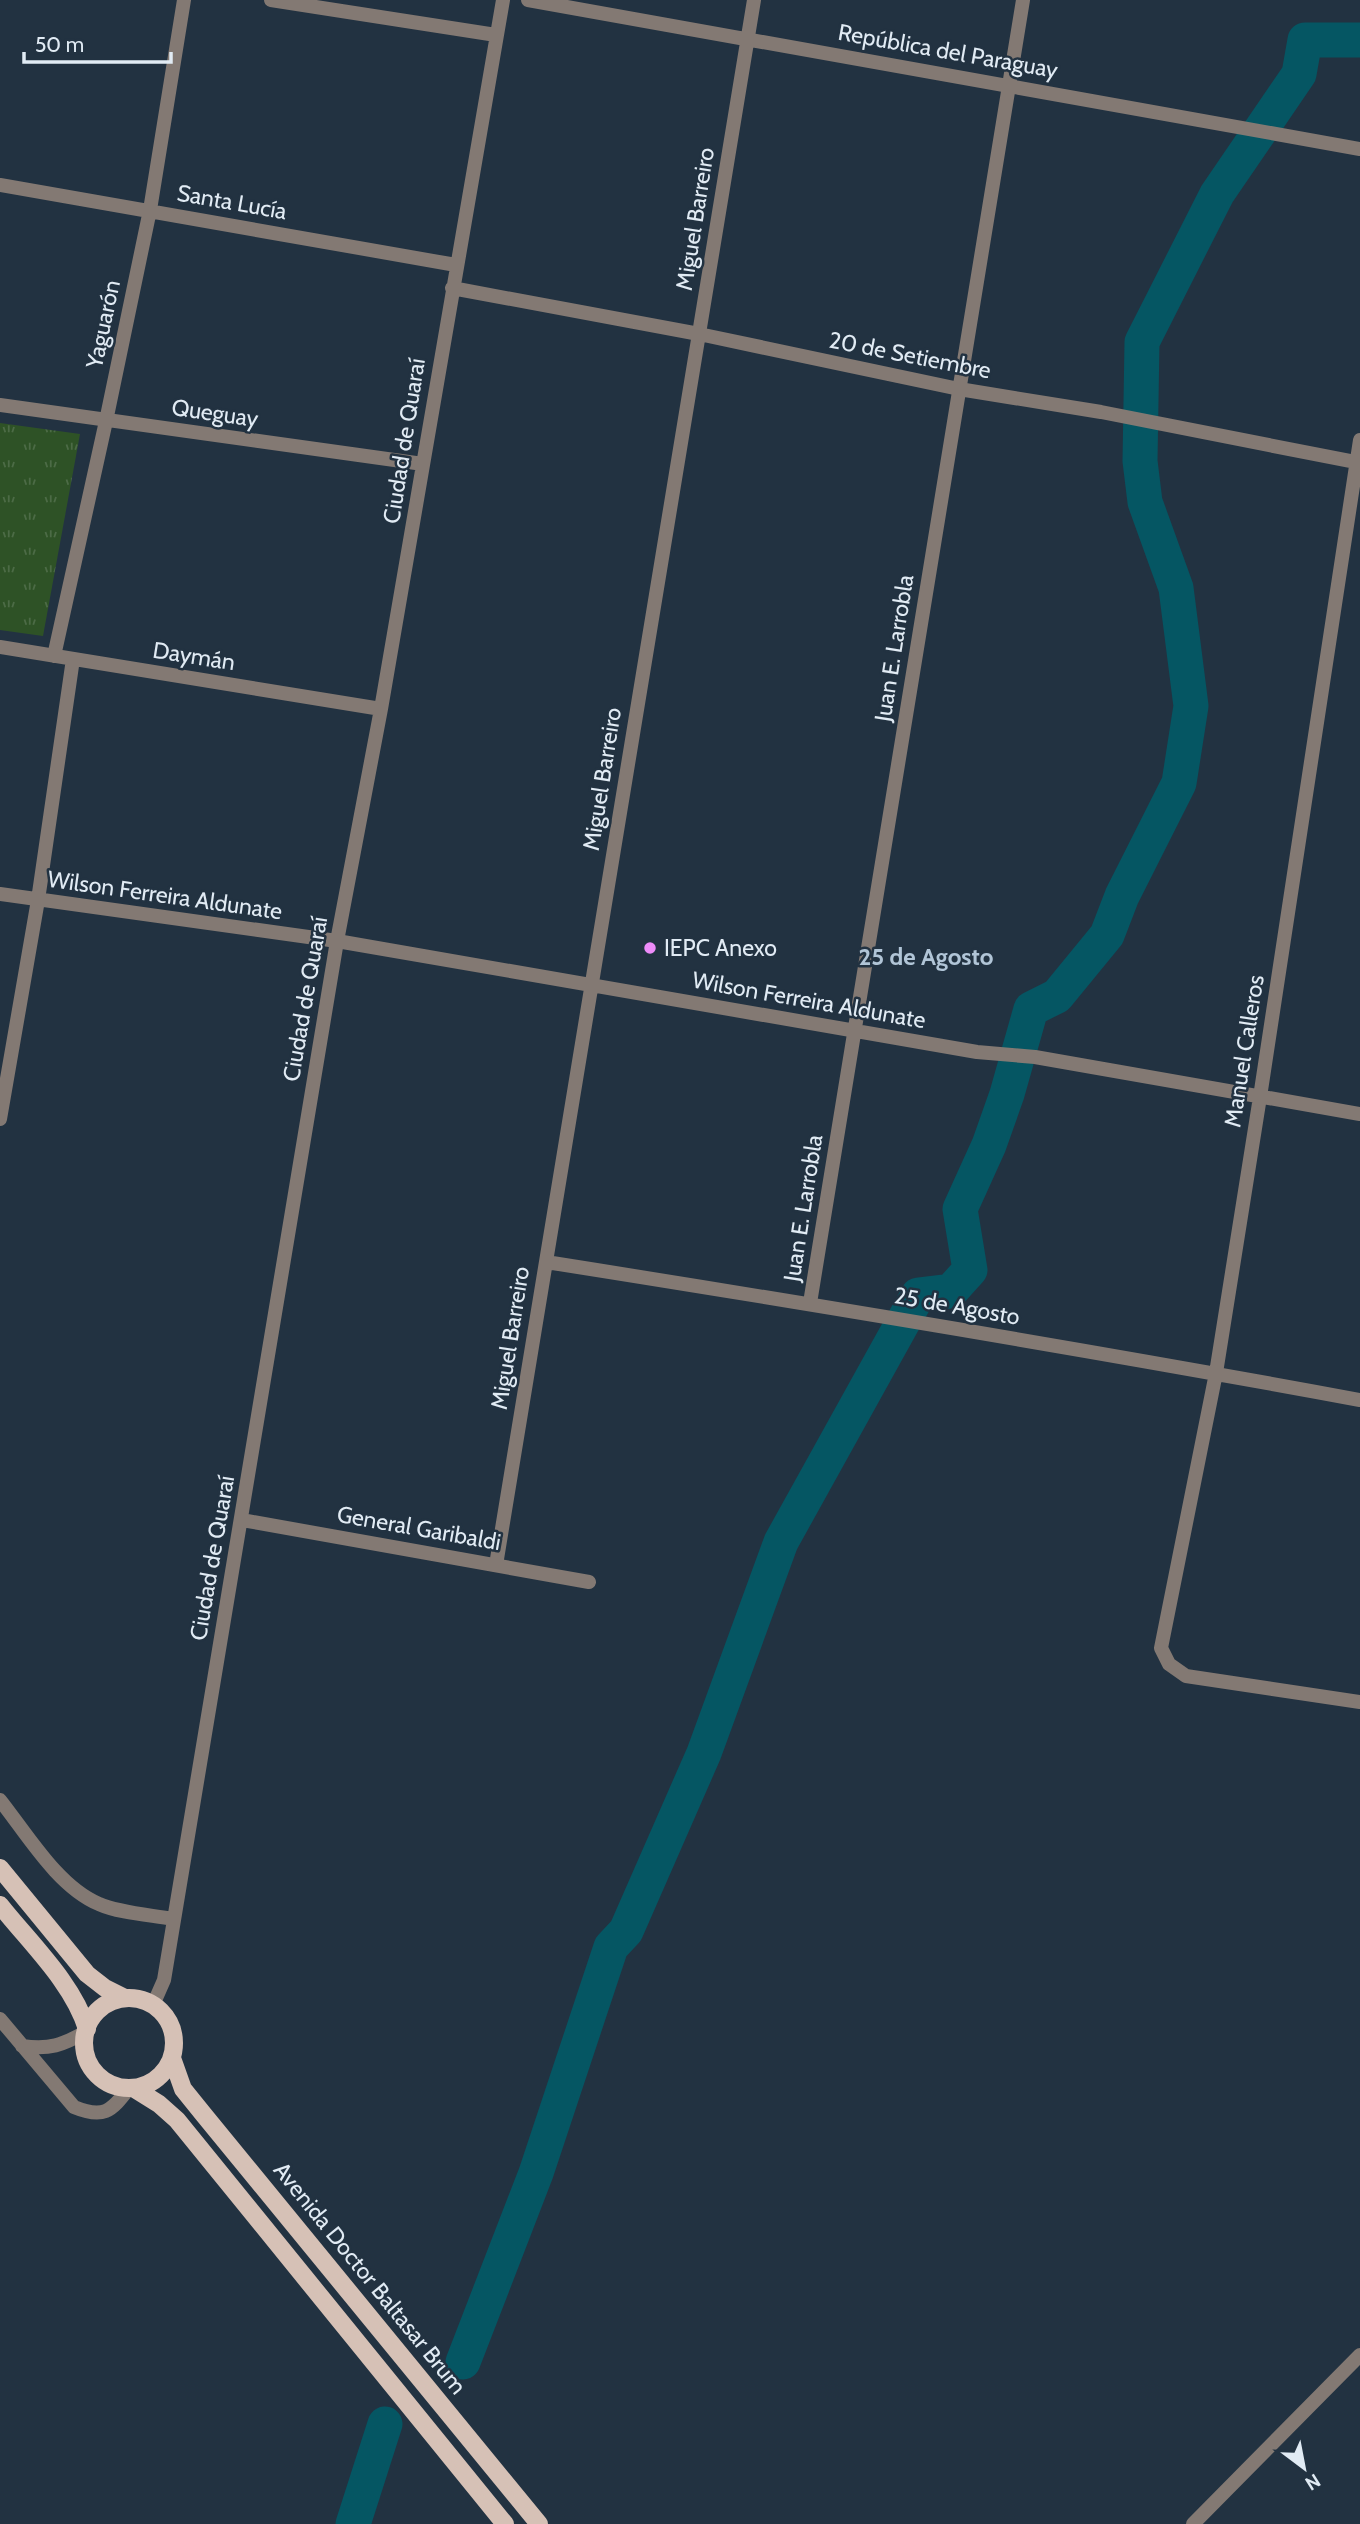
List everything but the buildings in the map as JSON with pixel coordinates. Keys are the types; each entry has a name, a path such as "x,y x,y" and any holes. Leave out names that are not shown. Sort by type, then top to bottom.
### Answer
{"main road":[{"path":"0,1868 88,1974 105,1988 125,1998 153,2005 163,2012 170,2023 174,2034 172,2058 166,2070 156,2079 132,2088"},
{"path":"0,1905 70,1991 81,2009 86,2030 85,2051 96,2074 105,2082 132,2088 159,2104 177,2120 505,2524"},
{"path":"86,2030 102,2008 125,1998"},
{"name":"Avenida Doctor Baltasar Brum","path":"172,2058 183,2089 539,2524"}],"street":[{"name":"Yaguarón","path":"54,656 107,421 150,210 184,0"},
{"path":"271,0 496,35"},
{"name":"Ciudad de Quaraí","path":"153,2005 164,1980 337,941 381,709 503,0"},
{"name":"República del Paraguay","path":"528,0 1009,84 1360,149"},
{"name":"Miguel Barreiro","path":"496,1565 754,0"},
{"name":"Juan E. Larrobla","path":"810,1303 1023,0"},
{"name":"Santa Lucía","path":"0,185 456,265"},
{"name":"20 de Setiembre","path":"452,288 699,334 959,389 1101,412 1358,463"},
{"name":"Queguay","path":"0,405 424,464"},
{"name":"Manuel Calleros","path":"1360,440 1216,1374 1161,1648 1169,1664 1186,1676 1360,1702"},
{"name":"Daymán","path":"0,647 381,709"},
{"path":"0,1119 38,900 73,659"},
{"name":"Wilson Ferreira Aldunate","path":"0,894 337,941 977,1052 1035,1057 1360,1114"},
{"name":"25 de Agosto","path":"545,1262 866,1312 940,1328 1360,1400"},
{"name":"General Garibaldi","path":"242,1520 589,1581"},
{"path":"0,1800 52,1866 78,1894 102,1906 173,1919"},
{"path":"0,2019 74,2107 89,2113 103,2112 115,2107 132,2088"},
{"path":"22,2046 42,2049 62,2044 86,2030"},
{"path":"1193,2524 1360,2356"}],"green space":[{"path":"0,423 80,434 43,636 0,630"}],"waterway":[{"path":"463,2362 536,2173 611,1947 626,1931 704,1753 781,1542 918,1295 951,1291 970,1270 960,1209 989,1145 1007,1094 1031,1009 1057,996 1107,935 1122,896 1179,783 1191,706 1176,588 1145,502 1140,461 1142,342 1217,194 1299,74 1305,40 1360,40"},
{"path":"353,2524 385,2424"}],"place":[{"name":"IEPC Anexo","path":"650,948"}],"district":[{"name":"25 de Agosto","path":"926,957"}]}
